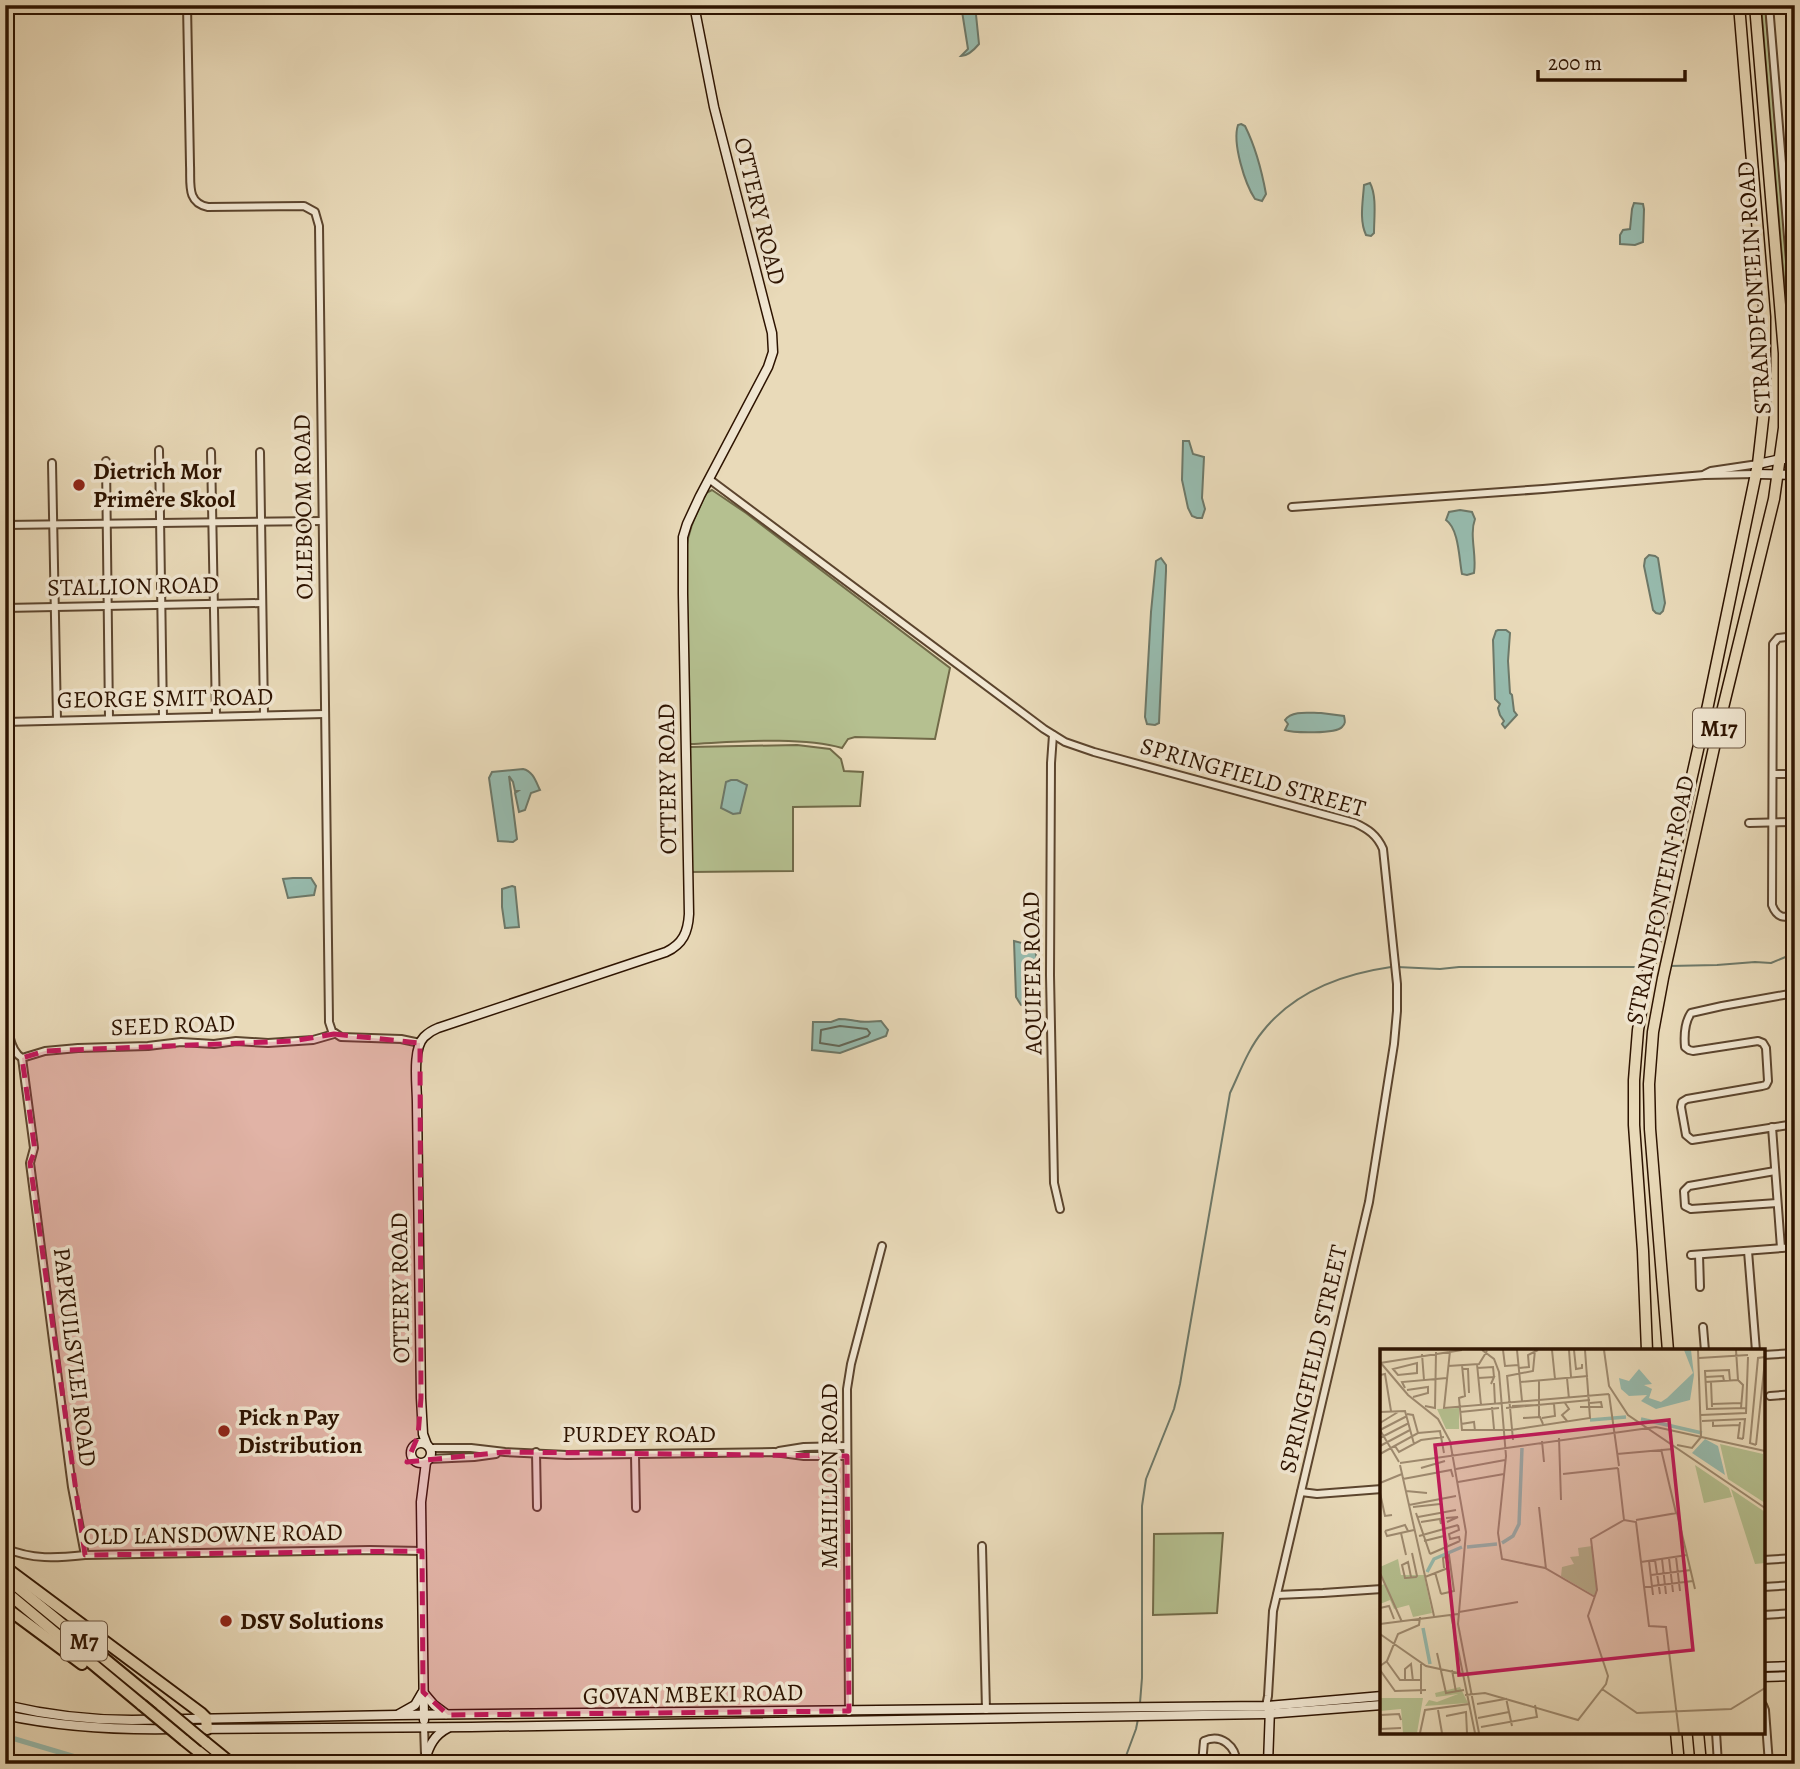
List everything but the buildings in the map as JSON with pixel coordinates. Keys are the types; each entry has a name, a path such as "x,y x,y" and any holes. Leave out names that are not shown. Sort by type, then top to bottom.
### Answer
{"highway":[{"path":"5,1567 156,1678 206,1724"},
{"name":"M7","path":"5,1577 232,1764"},
{"name":"M7","path":"5,1591 214,1764"},
{"path":"5,1607 109,1683 140,1702"}],"main road":[{"name":"OTTERY ROAD","path":"428,1446 423,1434 421,1398 417,1103 417,1058 420,1043 438,1028 666,952 677,946 688,927 682,549 687,524 768,367 773,343 712,99 694,5"},
{"name":"STRANDFONTEIN ROAD","path":"1647,1349 1634,1094 1638,1030 1647,976 1757,469 1765,402 1766,326 1739,5"},
{"name":"STRANDFONTEIN ROAD","path":"1668,1349 1651,1163 1649,1111 1653,1032 1721,716 1778,474 1785,405 1784,354 1755,5"},
{"path":"1780,5 1795,13"},
{"path":"1757,469 1781,459 1795,459"},
{"path":"1757,469 1795,475"},
{"name":"OTTERY ROAD","path":"414,1445 418,1436 418,1407 421,1398"},
{"path":"424,1461 411,1454 414,1445 420,1443 428,1446 431,1451 424,1461 419,1495 424,1727"},
{"path":"1765,1667 1795,1666"},
{"path":"1765,1677 1795,1676"},
{"path":"423,1690 433,1705 448,1715"},
{"path":"397,1715 416,1705 423,1690"},
{"name":"GOVAN MBEKI ROAD","path":"1268,1710 1380,1696"},
{"name":"GOVAN MBEKI ROAD","path":"5,1705 58,1715 109,1720 424,1727 1135,1711"},
{"name":"GOVAN MBEKI ROAD","path":"5,1715 107,1730 397,1715 848,1716 986,1710 1268,1710 1380,1706"},
{"path":"1266,1764 1268,1710"},
{"path":"425,1762 429,1746 435,1737 454,1727"},
{"path":"1676,1734 1679,1764"},
{"path":"1698,1734 1701,1764"}],"street":[{"name":"OLIEBOOM ROAD","path":"187,5 190,165 194,200 208,207 304,206 315,212 318,218 328,1008 330,1027 334,1034"},
{"name":"STRANDFONTEIN ROAD","path":"1769,5 1795,321"},
{"path":"159,450 163,718"},
{"path":"211,452 216,716"},
{"path":"260,452 264,715"},
{"path":"106,461 109,719"},
{"path":"52,463 57,720"},
{"path":"1292,507 1569,487 1757,469"},
{"name":"SPRINGFIELD STREET","path":"709,480 1065,742 1335,816 1366,828 1380,842 1384,856 1396,974 1398,1006 1394,1044 1369,1202 1277,1595 1272,1623 1268,1710"},
{"path":"5,525 322,520"},
{"name":"STALLION ROAD","path":"5,608 261,603"},
{"path":"1795,636 1776,639 1773,643 1772,905 1781,917 1795,914"},
{"name":"GEORGE SMIT ROAD","path":"5,722 325,714"},
{"name":"AQUIFER ROAD","path":"1053,735 1050,975 1055,1183 1060,1209"},
{"path":"1773,774 1795,774"},
{"path":"1749,823 1795,822"},
{"path":"1795,1045 1793,994 1691,1013 1685,1041 1685,1047 1689,1051 1758,1041 1766,1048 1768,1081 1762,1087 1687,1099 1682,1102 1681,1107 1686,1135 1692,1140 1795,1124"},
{"path":"5,997 10,1038 15,1053 22,1058"},
{"path":"334,1034 345,1038 401,1039 420,1043"},
{"name":"SEED ROAD","path":"22,1058 45,1051 78,1048 181,1042 268,1043 313,1040 334,1034"},
{"name":"PAPKUILSVLEI ROAD","path":"22,1058 34,1149 30,1163 72,1487 86,1555"},
{"path":"1772,1128 1781,1248"},
{"path":"1774,1171 1689,1186 1684,1191 1684,1200 1685,1206 1691,1209 1777,1203"},
{"name":"MAHILLON ROAD","path":"848,1716 848,1380 882,1246"},
{"path":"1700,1287 1695,1255 1795,1247"},
{"path":"1748,1251 1756,1349"},
{"path":"1703,1327 1704,1349"},
{"path":"1765,1355 1795,1353"},
{"path":"1770,1396 1795,1394"},
{"name":"PURDEY ROAD","path":"428,1446 567,1455 635,1455 774,1452 804,1447 847,1446"},
{"name":"PURDEY ROAD","path":"424,1461 505,1452"},
{"path":"536,1452 537,1507"},
{"name":"PURDEY ROAD","path":"774,1452 804,1456 847,1456"},
{"path":"635,1455 636,1508"},
{"path":"1301,1492 1317,1494 1380,1489"},
{"path":"982,1546 986,1710"},
{"name":"OLD LANSDOWNE ROAD","path":"5,1549 47,1558 86,1555 422,1551"},
{"path":"1765,1560 1795,1558"},
{"path":"1765,1587 1795,1585"},
{"path":"1277,1595 1380,1589"},
{"path":"1765,1615 1795,1613"},
{"path":"1765,1725 1769,1764"},
{"path":"424,1727 425,1762"},
{"path":"1716,1734 1718,1764"},
{"path":"1202,1764 1204,1741 1213,1738 1226,1742 1236,1754 1237,1764"}],"highlighted area":[{"path":"334,1034 420,1043 421,1398 418,1436 407,1462 505,1452 847,1456 849,1711 448,1715 423,1692 422,1551 85,1555 30,1163 35,1151 22,1058 45,1051 293,1041"}],"green space":[{"path":"1761,5 1765,5 1767,25 1795,353 1795,452 1792,449 1793,358"},
{"path":"1792,145 1795,175 1795,246 1791,239 1785,156 1785,149"},
{"path":"712,490 950,668 935,739 855,737 848,739 842,748 787,741 690,744 686,551 696,514 706,493"},
{"path":"797,745 830,749 841,759 844,771 863,772 860,806 793,807 793,871 690,872 690,747"},
{"path":"1223,1533 1217,1613 1153,1615 1154,1534"}],"water":[{"path":"961,5 975,5 979,44 968,54 961,56 968,49"},
{"path":"1241,124 1249,134 1260,168 1266,194 1262,201 1255,199 1240,163 1237,133 1238,125"},
{"path":"1370,183 1375,207 1374,233 1371,236 1366,235 1362,217 1364,185"},
{"path":"1634,203 1643,204 1643,242 1635,245 1620,244 1623,230 1630,229"},
{"path":"1183,441 1189,441 1193,454 1204,457 1202,498 1205,509 1202,518 1192,516 1188,508 1182,480"},
{"path":"1449,512 1472,512 1475,519 1474,573 1467,575 1462,574 1454,530 1446,520"},
{"path":"1649,555 1658,558 1665,603 1660,614 1653,610 1644,566"},
{"path":"1161,558 1166,565 1166,571 1159,723 1155,725 1147,724 1145,717 1156,561"},
{"path":"1498,630 1510,633 1510,693 1517,715 1505,728 1498,708 1500,704 1495,699 1493,640"},
{"path":"1321,713 1344,716 1344,724 1338,729 1323,732 1285,730 1288,724 1285,720 1292,715"},
{"path":"523,769 532,774 540,790 531,793 525,810 519,812 515,793 518,791 515,791 509,776 517,839 513,842 498,841 489,778 492,772"},
{"path":"731,780 747,785 740,813 733,814 721,808 726,782"},
{"path":"311,878 316,886 314,895 288,898 283,879"},
{"path":"515,887 519,927 505,928 502,889"},
{"path":"1014,941 1034,946 1037,959 1034,997 1031,1003 1025,1006 1021,1005 1016,997"},
{"path":"839,1019 881,1021 888,1030 886,1036 840,1053 812,1050 813,1022"}],"waterway":[{"path":"1669,966 1771,963 1795,953"},
{"path":"1140,1703 1142,1506 1146,1479 1174,1409 1180,1384 1230,1093 1258,1038 1290,1005 1337,980 1391,967"},
{"path":"1397,967 1646,967"},
{"path":"1123,1764 1138,1719"},
{"path":"5,1736 99,1764"}],"place":[{"name":"Dietrich Mor Primêre Skool","path":"79,485"},
{"name":"Pick n Pay Distribution","path":"224,1431"},
{"name":"DSV Solutions","path":"226,1621"}]}
